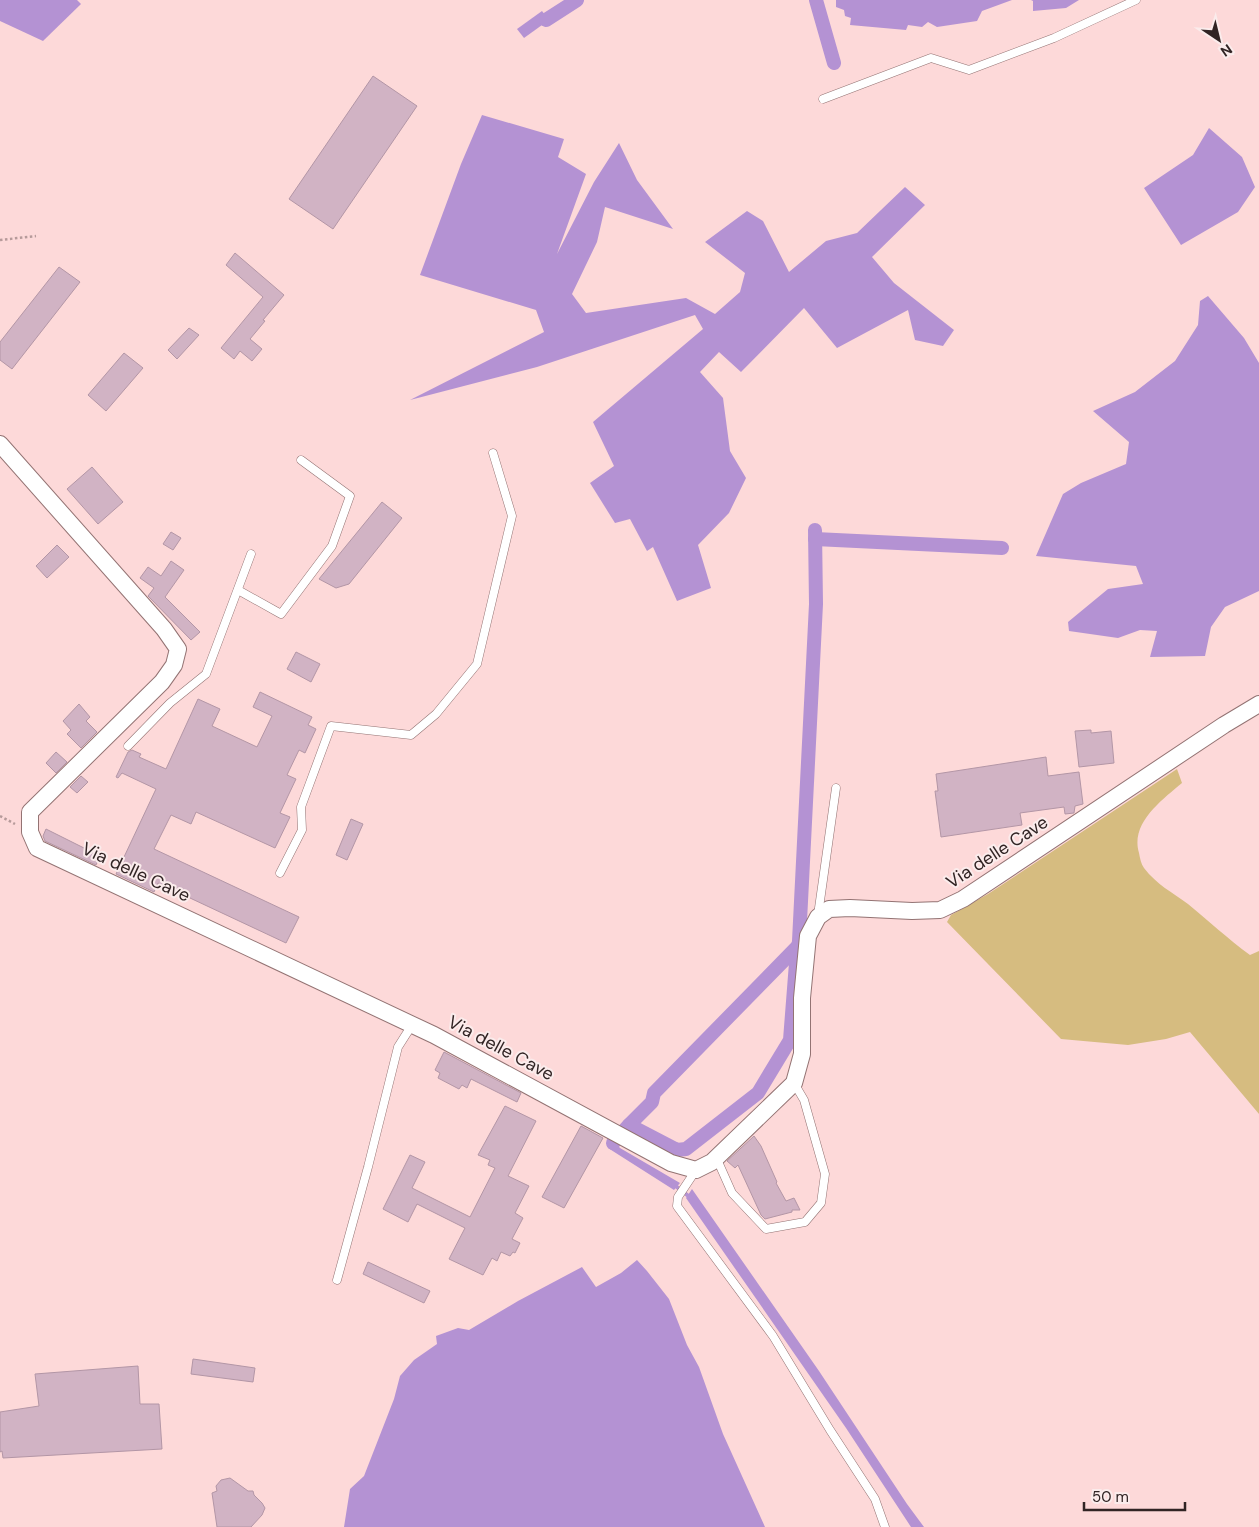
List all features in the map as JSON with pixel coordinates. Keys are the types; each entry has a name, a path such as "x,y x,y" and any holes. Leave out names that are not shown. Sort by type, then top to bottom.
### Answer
{"street":[{"name":"Via delle Cave","path":"0,444 164,628 178,649 174,665 162,682 30,812 30,832 38,848 412,1024 671,1163 696,1170"},
{"name":"Via delle Cave","path":"818,917 829,909 940,910 963,899 1224,725 1259,704"},
{"path":"696,1170 712,1162 794,1083 802,1054 802,998 808,936 818,917"}],"lane":[{"path":"823,99 932,58 969,70 1054,38 1136,0"},
{"path":"280,873 302,830 301,807 332,726 411,735 436,714 477,664 512,516 493,452"},
{"path":"238,590 281,614 332,546 350,496 301,460"},
{"path":"128,746 170,703 206,674 251,554"},
{"path":"818,917 836,788"},
{"path":"337,1280 398,1047 412,1024"},
{"path":"716,1158 732,1193 766,1229 805,1222 821,1203 825,1174 804,1100 794,1083"},
{"path":"696,1170 678,1196 677,1206 773,1336 875,1500 885,1527"}],"path":[{"path":"0,240 36,236"}],"shaded area":[{"path":"0,0 77,0 81,4 43,41 0,21"},
{"path":"836,0 1012,0 982,11 977,21 937,27 928,22 922,27 908,25 906,30 850,25 851,18 845,16 844,10 836,7"},
{"path":"1031,0 1079,0 1066,8 1033,11 1033,1"},
{"path":"542,11 549,20 524,38 517,29"},
{"path":"482,115 564,139 558,157 586,174 557,254 594,182 619,143 637,180 673,229 605,207 597,242 572,294 586,313 686,298 715,314 740,292 745,273 705,242 747,211 763,221 789,272 826,241 857,233 905,187 925,205 872,257 894,283 954,330 943,346 915,340 908,310 837,348 804,308 741,372 719,352 700,372 723,398 730,451 746,478 729,513 698,545 711,588 677,601 653,547 647,551 630,519 615,523 590,483 614,466 593,422 703,329 695,315 537,367 410,400 544,332 536,310 420,275 461,164"},
{"path":"1209,128 1242,157 1255,187 1238,212 1181,245 1144,188 1193,155"},
{"path":"1208,296 1244,338 1259,363 1259,591 1225,607 1211,627 1205,656 1150,657 1157,631 1140,630 1118,638 1069,631 1068,622 1108,589 1143,584 1136,566 1036,556 1063,494 1081,483 1126,464 1129,442 1093,411 1135,392 1175,361 1198,325 1200,301"},
{"path":"1177,769 1182,783 1157,805 1143,822 1137,842 1140,859 1144,868 1154,879 1188,904 1242,949 1250,955 1259,951 1259,1114 1190,1032 1166,1039 1128,1045 1061,1039 947,922 951,915 988,894"},
{"path":"611,1140 620,1148 680,1183 674,1190 608,1148 607,1145"},
{"path":"692,1189 819,1371 924,1527 911,1527 846,1428 686,1198"},
{"path":"637,1260 669,1299 687,1345 699,1367 723,1434 765,1527 344,1527 350,1489 364,1476 394,1399 400,1376 414,1360 437,1344 436,1336 458,1328 469,1330 582,1267 596,1287 621,1273"}],"building":[{"path":"373,76 417,106 333,229 289,199"},
{"path":"235,253 284,295 250,339 262,349 252,361 240,351 234,359 221,348 263,297 226,265"},
{"path":"59,267 80,282 12,369 0,360 0,342"},
{"path":"189,328 199,335 177,359 168,350"},
{"path":"124,353 143,368 106,411 88,395"},
{"path":"92,467 123,502 98,524 67,489"},
{"path":"382,502 402,518 349,584 336,588 319,579"},
{"path":"171,532 181,538 173,550 163,544"},
{"path":"57,545 69,557 47,578 36,566"},
{"path":"171,561 184,570 165,597 200,632 191,640 148,596 154,588 140,578 148,567 161,576"},
{"path":"296,652 320,664 311,682 287,669"},
{"path":"260,692 312,717 308,725 316,729 305,753 299,750 287,775 296,779 280,813 290,817 275,848 196,812 191,824 171,815 154,849 299,917 286,943 158,883 154,892 116,874 156,789 122,773 118,778 116,777 128,752 132,750 141,754 139,757 166,769 198,699 220,709 212,726 257,747 272,716 253,707"},
{"path":"79,704 90,717 86,721 97,732 81,748 67,734 71,730 63,721"},
{"path":"1091,730 1091,733 1111,731 1114,763 1079,767 1075,731"},
{"path":"56,752 67,762 56,773 46,763"},
{"path":"1046,757 1048,776 1079,772 1083,804 1075,806 1074,813 1065,814 1064,807 1020,813 1022,825 941,837 935,791 938,791 936,774"},
{"path":"81,776 88,782 77,793 70,787"},
{"path":"351,819 363,824 347,860 336,855"},
{"path":"46,829 100,856 96,865 45,841 43,836"},
{"path":"444,1052 521,1093 517,1102 471,1079 467,1088 462,1085 459,1089 438,1078 440,1073 435,1070"},
{"path":"505,1106 536,1121 508,1176 529,1186 515,1213 523,1218 512,1239 520,1243 515,1253 513,1252 510,1256 501,1252 497,1261 492,1258 483,1275 449,1259 465,1228 417,1204 408,1222 383,1209 410,1155 425,1162 412,1188 470,1217 495,1168 488,1165 490,1160 478,1155"},
{"path":"581,1126 603,1138 564,1208 542,1197"},
{"path":"754,1136 761,1146 776,1183 786,1201 794,1198 800,1210 792,1210 792,1212 765,1219 761,1215 738,1165 735,1168 727,1161"},
{"path":"368,1262 430,1291 424,1303 363,1274"},
{"path":"193,1359 255,1368 253,1382 191,1374"},
{"path":"138,1366 140,1404 159,1404 162,1449 3,1458 2,1451 0,1452 0,1412 39,1406 35,1374"},
{"path":"230,1478 248,1491 253,1491 265,1508 262,1515 251,1527 217,1527 212,1493 217,1491 216,1486 221,1480"}],"waterway":[{"path":"546,20 577,0"},
{"path":"816,0 834,63"},
{"path":"613,1143 629,1125 677,1150 686,1149 758,1093 790,1040 799,941 816,604 815,530"},
{"path":"815,539 1002,548"},
{"path":"629,1125 652,1102 654,1093 798,946"},
{"path":"673,1184 691,1198"}]}
